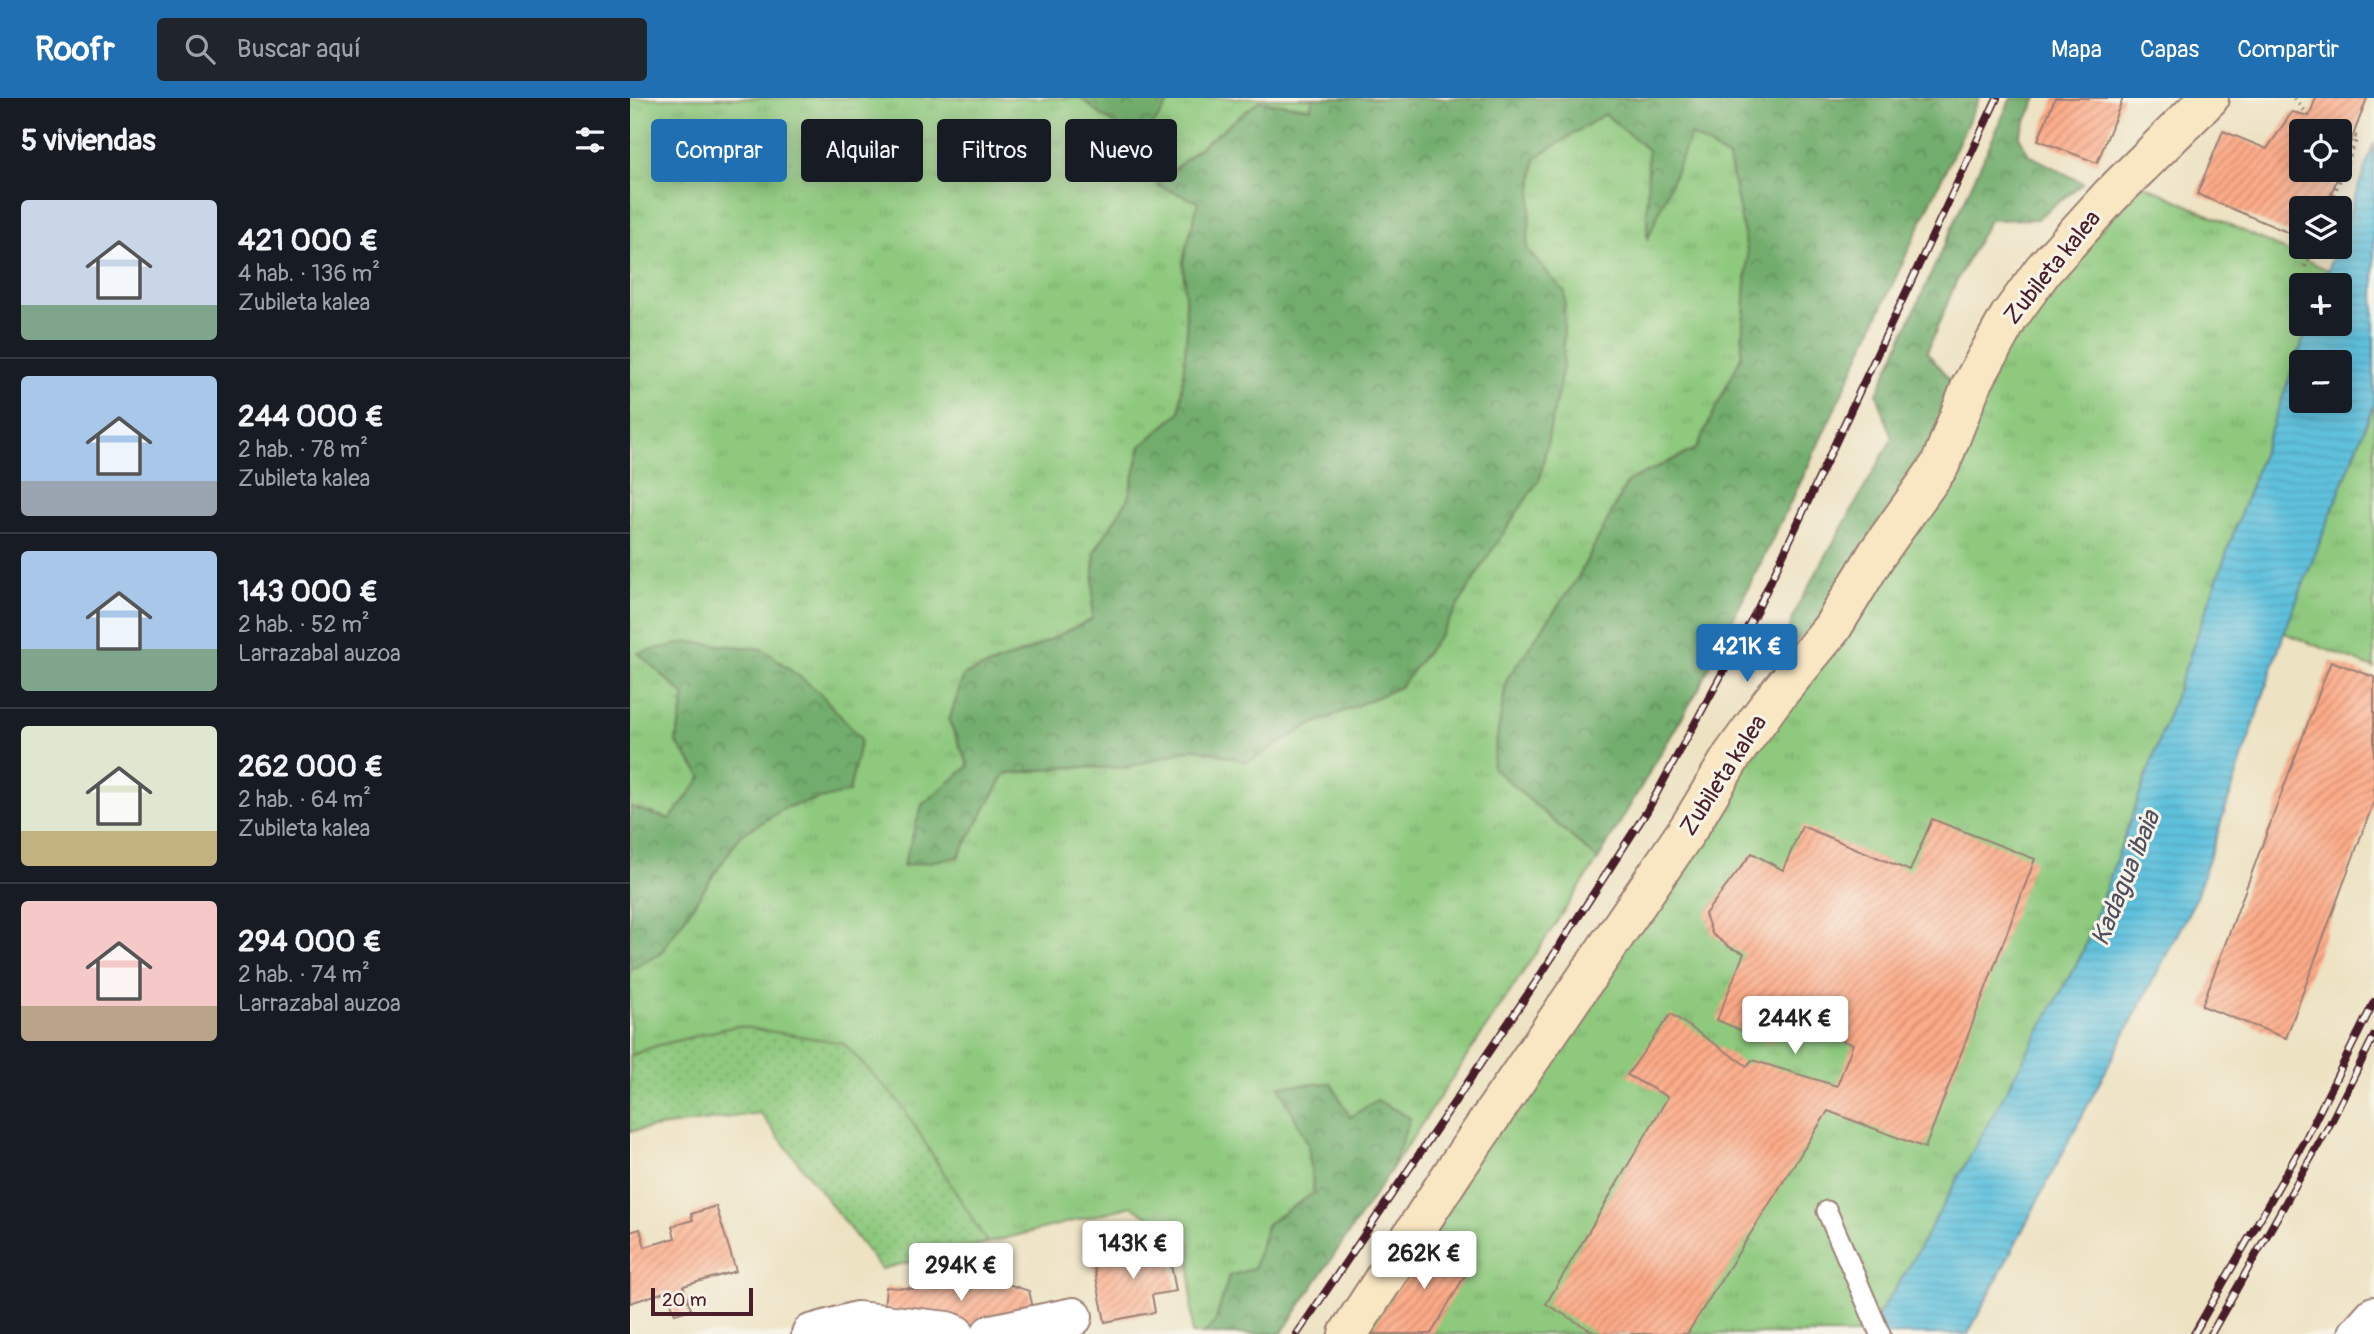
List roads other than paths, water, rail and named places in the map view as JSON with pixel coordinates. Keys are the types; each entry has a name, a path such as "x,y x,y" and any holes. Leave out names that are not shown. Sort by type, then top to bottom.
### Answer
{"street":[{"name":"Zubileta kalea","path":"1348,1334 1454,1171 1690,826 1732,757 1772,701 1832,628 1877,554 1940,465 1971,386 2009,317 2043,270 2110,196 2209,98"},
{"path":"2358,1334 2374,1316"},
{"path":"991,1334 1073,1317"},
{"path":"811,1334 857,1321 955,1334"}],"lane":[{"path":"1827,1211 1880,1334"}],"water":[{"name":"Kadagua ibaia","path":"2374,143 2374,404 2284,633 2195,900 1968,1334 1866,1334 1906,1272 2083,952 2289,380 2289,413 2352,413 2352,350 2300,350 2305,336 2352,336 2352,273 2327,273 2332,259 2352,259 2352,204"}],"railway":[{"path":"1297,1334 1536,982 1647,811 1758,608 1997,98"},
{"path":"2194,1334 2305,1140 2374,1002"},
{"path":"2211,1334 2329,1126 2374,1036"}]}
